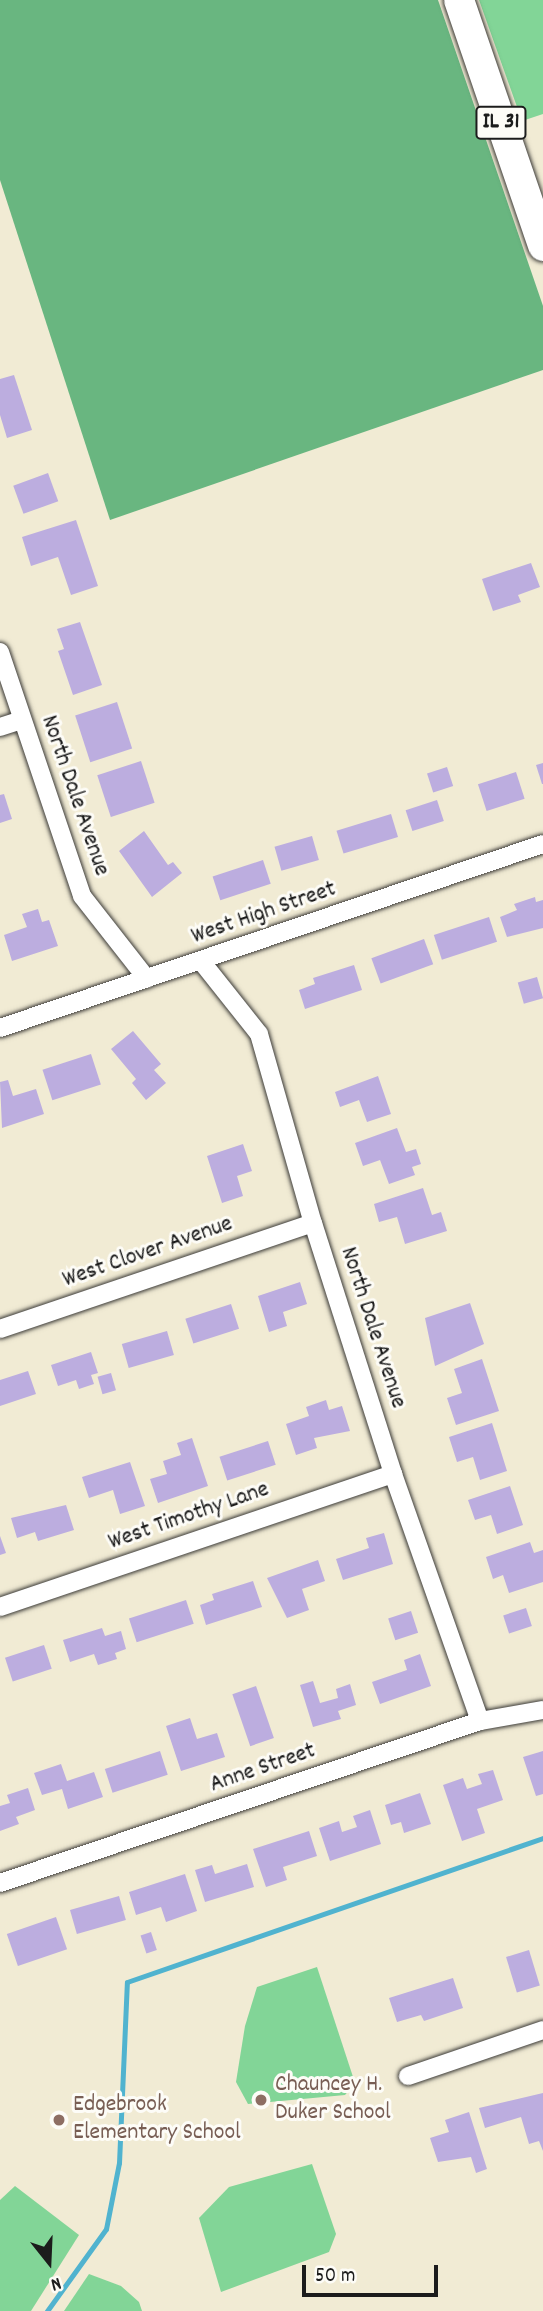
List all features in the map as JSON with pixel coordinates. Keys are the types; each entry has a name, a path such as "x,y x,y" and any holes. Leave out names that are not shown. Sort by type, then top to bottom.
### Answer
{"main road":[{"name":"IL 31","path":"459,0 543,246"}],"street":[{"name":"North Dale Avenue","path":"0,652 82,896 147,979"},
{"path":"0,727 21,720"},
{"name":"West High Street","path":"0,1028 543,844"},
{"name":"North Dale Avenue","path":"201,961 258,1034 313,1223 393,1474 480,1721"},
{"name":"West Clover Avenue","path":"0,1329 313,1223"},
{"name":"West Timothy Lane","path":"0,1607 393,1474"},
{"name":"Anne Street","path":"0,1883 480,1721 543,1710"},
{"path":"408,2077 543,2030"}],"green space":[{"path":"0,0 438,0 543,306 543,370 110,520 0,180"},
{"path":"479,0 543,0 543,114 522,121"},
{"path":"317,1967 355,2083 345,2095 248,2104 236,2082 245,2026 257,1987"},
{"path":"312,2164 336,2234 329,2252 221,2292 199,2218 229,2187"},
{"path":"15,2186 79,2235 31,2311 0,2311 0,2200"},
{"path":"89,2274 121,2286 139,2302 142,2311 64,2311"}],"building":[{"path":"14,375 32,430 7,438 0,415 0,379"},
{"path":"48,473 58,501 23,514 13,486"},
{"path":"76,520 98,586 71,595 58,557 31,566 22,537"},
{"path":"531,563 540,587 518,595 521,602 493,611 482,579"},
{"path":"80,622 102,685 73,695 58,651 64,649 57,629"},
{"path":"117,702 132,749 90,762 75,716"},
{"path":"141,761 155,803 111,817 97,775"},
{"path":"543,763 543,784 542,784 536,765"},
{"path":"447,767 453,786 433,793 427,773"},
{"path":"516,772 525,799 487,811 478,784"},
{"path":"4,794 12,819 0,823 0,795"},
{"path":"437,800 444,821 412,831 406,810"},
{"path":"391,814 398,837 344,854 336,831"},
{"path":"144,831 168,865 173,862 182,873 152,897 119,851"},
{"path":"312,836 319,860 281,871 275,847"},
{"path":"263,860 271,884 220,900 213,876"},
{"path":"535,897 536,902 543,900 543,928 507,937 500,917 517,910 514,904"},
{"path":"38,909 42,922 49,920 58,946 12,961 4,935 27,927 22,914"},
{"path":"489,917 497,942 442,960 434,935"},
{"path":"424,939 433,964 381,984 371,958"},
{"path":"354,965 362,990 305,1009 299,990 315,984 313,978"},
{"path":"537,977 543,998 524,1004 518,983"},
{"path":"133,1031 161,1064 154,1070 166,1083 146,1100 132,1083 136,1079 111,1049"},
{"path":"91,1054 101,1084 52,1100 42,1070"},
{"path":"378,1076 391,1114 367,1122 359,1100 340,1107 335,1092"},
{"path":"8,1080 13,1096 36,1089 44,1114 2,1128 0,1082"},
{"path":"397,1128 406,1152 416,1149 421,1164 412,1167 415,1175 389,1184 380,1160 363,1166 355,1143"},
{"path":"243,1144 252,1171 237,1176 243,1196 222,1203 207,1156"},
{"path":"423,1188 432,1215 441,1212 447,1231 405,1244 397,1217 379,1222 374,1204"},
{"path":"300,1282 307,1304 283,1312 287,1326 269,1332 258,1296"},
{"path":"470,1303 484,1344 435,1366 425,1318"},
{"path":"231,1304 239,1329 193,1344 185,1319"},
{"path":"167,1331 174,1355 129,1368 122,1344"},
{"path":"91,1352 98,1373 91,1375 94,1384 79,1389 76,1380 58,1386 51,1365"},
{"path":"482,1359 499,1411 456,1425 447,1398 462,1393 454,1369"},
{"path":"28,1371 36,1394 0,1406 0,1380"},
{"path":"111,1373 116,1390 103,1394 98,1377"},
{"path":"326,1400 329,1410 342,1406 350,1431 314,1438 317,1448 296,1455 286,1424 309,1416 306,1407"},
{"path":"492,1423 507,1471 480,1480 473,1457 457,1462 449,1437"},
{"path":"192,1438 208,1486 158,1503 150,1479 167,1474 163,1461 181,1455 177,1443"},
{"path":"268,1441 276,1465 227,1481 219,1457"},
{"path":"130,1462 145,1506 120,1514 113,1490 89,1498 82,1477"},
{"path":"510,1486 523,1525 497,1534 491,1515 475,1520 468,1500"},
{"path":"66,1505 74,1530 38,1541 35,1532 17,1538 11,1518"},
{"path":"384,1533 393,1564 343,1580 336,1559 369,1548 366,1538"},
{"path":"0,1536 6,1553 0,1555"},
{"path":"530,1542 534,1553 543,1550 543,1582 509,1593 503,1575 493,1579 486,1557"},
{"path":"318,1560 325,1581 302,1589 309,1610 287,1618 267,1578"},
{"path":"253,1581 262,1607 206,1625 200,1605 214,1600 212,1594"},
{"path":"186,1600 194,1624 137,1642 129,1619"},
{"path":"526,1608 532,1626 509,1633 503,1615"},
{"path":"411,1611 418,1633 395,1640 388,1618"},
{"path":"102,1628 105,1636 121,1631 126,1649 115,1653 117,1659 98,1665 94,1654 70,1662 63,1640"},
{"path":"44,1645 52,1669 13,1681 5,1658"},
{"path":"420,1654 431,1686 380,1704 372,1682 407,1670 404,1660"},
{"path":"313,1681 320,1703 338,1698 336,1689 350,1684 356,1705 338,1711 341,1719 313,1727 300,1685"},
{"path":"256,1686 274,1738 250,1746 232,1694"},
{"path":"190,1718 197,1739 217,1733 225,1757 181,1771 166,1726"},
{"path":"160,1751 168,1775 113,1793 105,1769"},
{"path":"543,1751 543,1794 536,1796 523,1757"},
{"path":"61,1764 67,1781 94,1772 103,1797 68,1809 62,1789 42,1795 34,1773"},
{"path":"493,1770 503,1800 477,1809 485,1833 462,1841 443,1785 463,1778 467,1789 482,1784 478,1774"},
{"path":"28,1788 35,1810 16,1817 19,1824 0,1831 0,1806 10,1803 7,1795"},
{"path":"420,1793 431,1824 404,1833 401,1822 391,1825 385,1805"},
{"path":"370,1810 381,1844 330,1861 319,1828 339,1821 342,1832 357,1827 353,1816"},
{"path":"309,1831 317,1856 283,1867 287,1880 266,1887 253,1849"},
{"path":"247,1864 254,1887 205,1902 195,1870 212,1865 215,1874"},
{"path":"185,1874 197,1911 166,1922 161,1907 136,1915 129,1892"},
{"path":"119,1896 126,1920 77,1934 70,1910"},
{"path":"56,1917 67,1949 18,1966 7,1934"},
{"path":"151,1932 157,1950 146,1953 141,1935"},
{"path":"529,1950 540,1985 517,1992 506,1957"},
{"path":"453,1978 463,2008 424,2021 421,2015 397,2022 389,1998"},
{"path":"543,2093 543,2151 539,2141 529,2144 521,2117 485,2128 479,2108"},
{"path":"469,2112 487,2169 476,2173 471,2157 438,2162 430,2138 449,2132 445,2120"}],"waterway":[{"path":"47,2311 106,2229 119,2163 127,1982 543,1838"}],"place":[{"name":"Chauncey H. Duker School","path":"261,2100"},
{"name":"Edgebrook Elementary School","path":"59,2120"}]}
